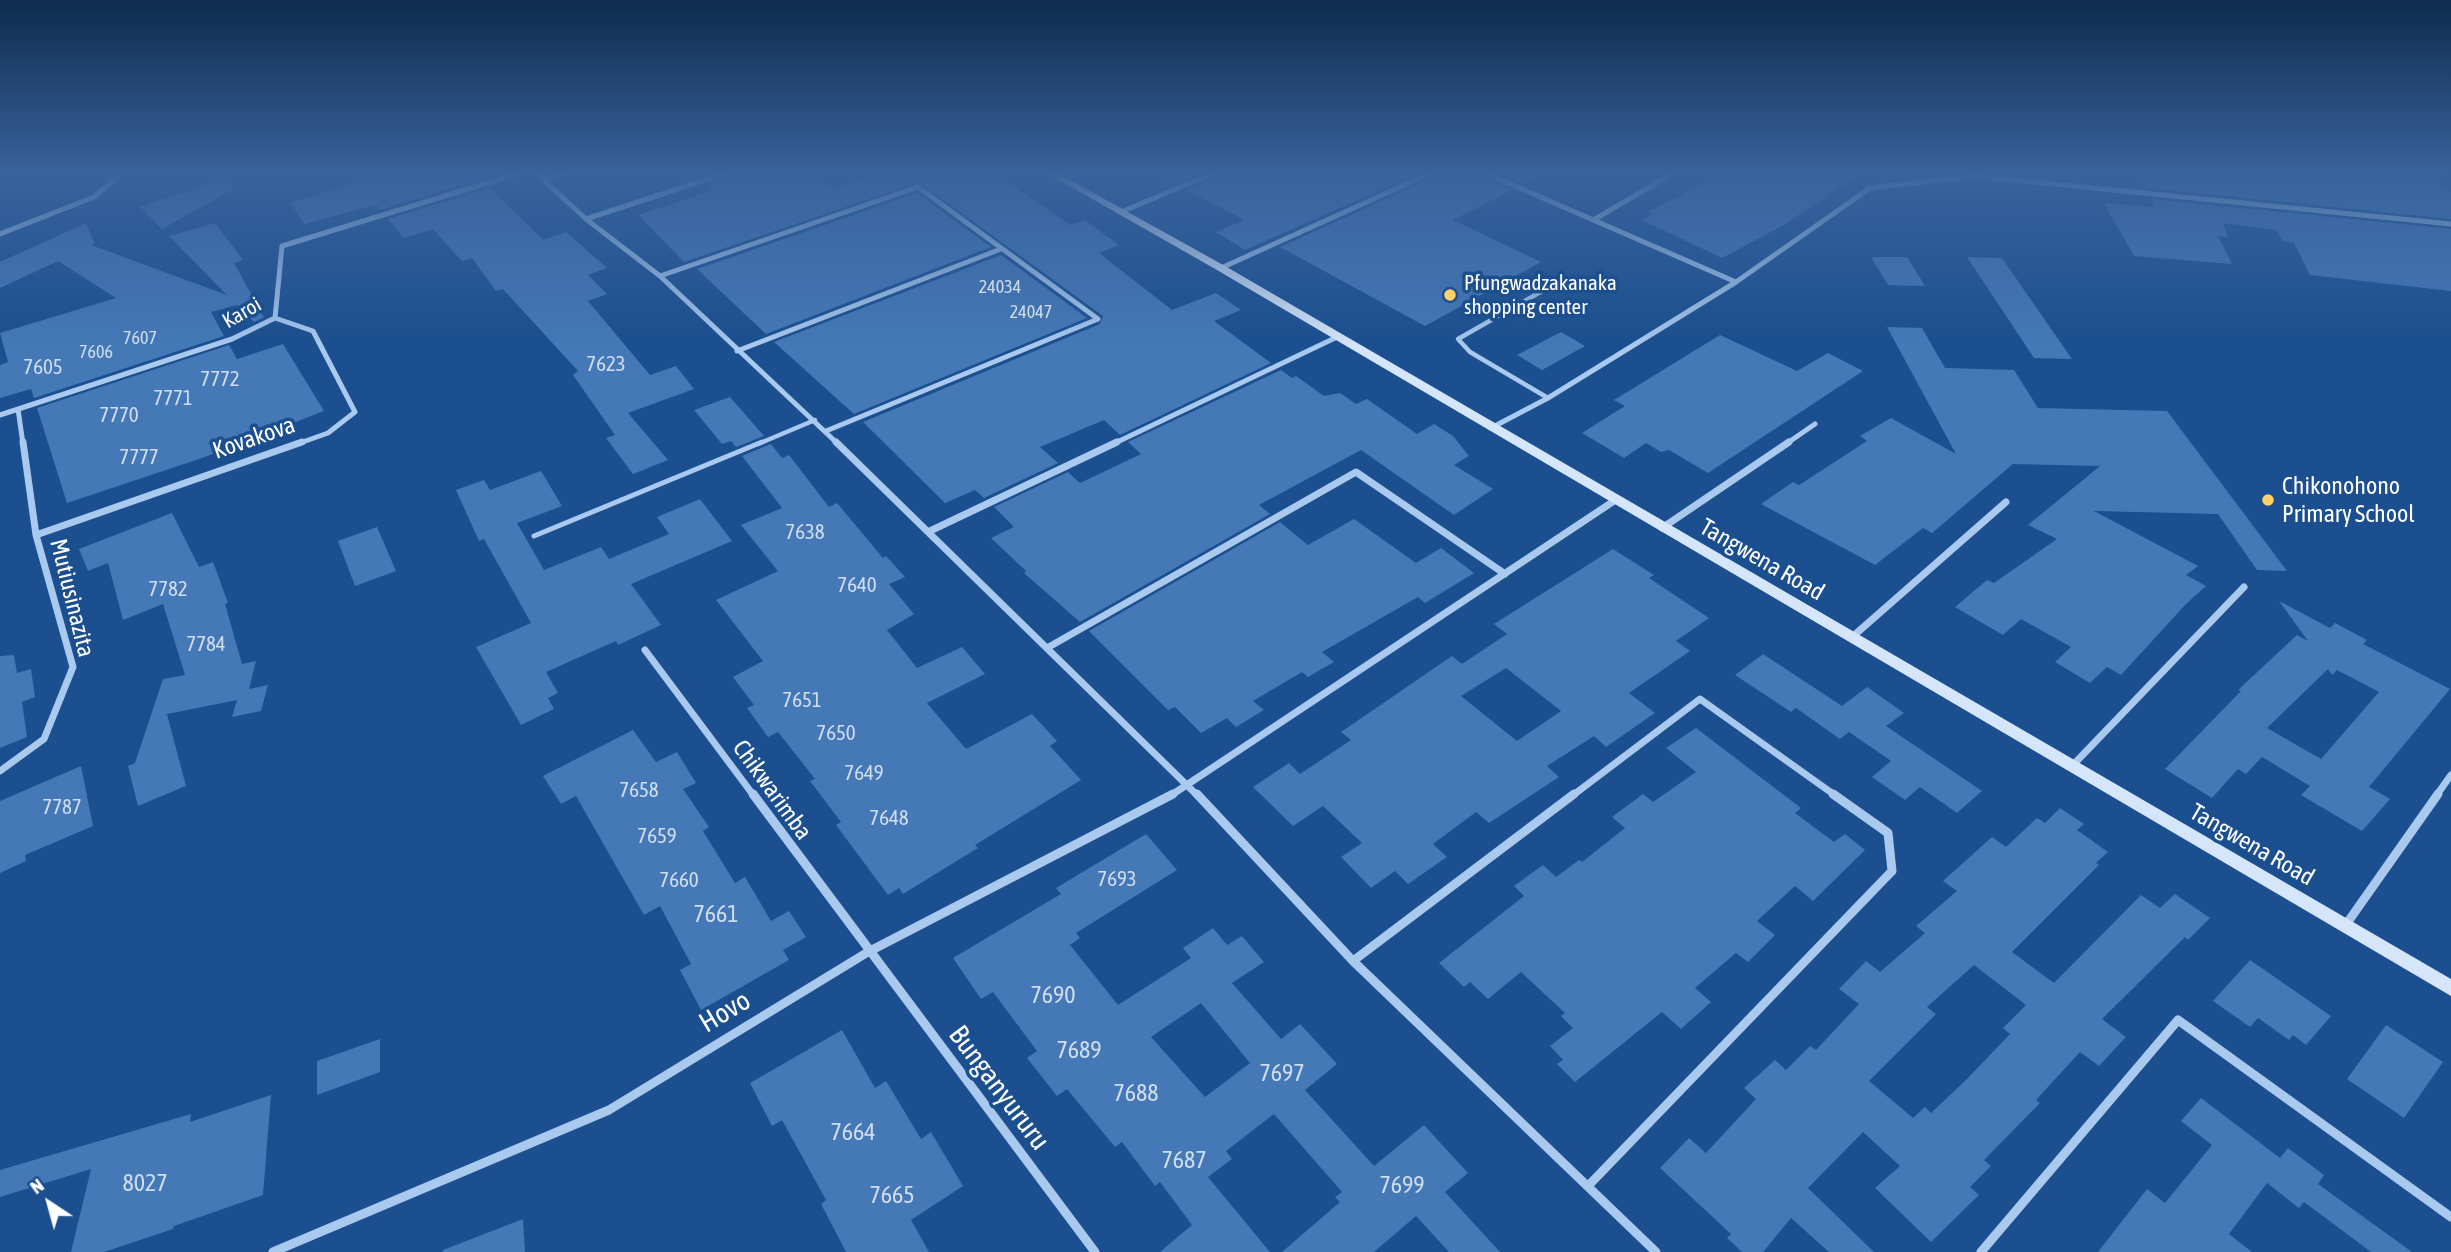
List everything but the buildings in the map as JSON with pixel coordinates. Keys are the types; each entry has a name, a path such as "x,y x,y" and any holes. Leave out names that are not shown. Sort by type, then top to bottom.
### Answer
{"street":[{"name":"Karoi","path":"0,415 232,339 275,318 282,246 333,230"},
{"path":"601,230 660,276 930,531 1189,786 1353,961 1656,1252"},
{"path":"660,276 792,230"},
{"path":"826,431 1098,319 976,230"},
{"name":"Tangwena Road","path":"1154,230 2451,988"},
{"path":"1221,268 1304,230"},
{"path":"1621,230 1736,282"},
{"path":"1491,428 1548,398 1736,282 1810,230"},
{"path":"737,351 1001,249"},
{"name":"Kovakova","path":"36,535 328,432 355,412 313,331 275,318"},
{"path":"930,531 1335,338"},
{"name":"Mutiusinazita","path":"0,771 44,739 74,667 36,535 18,409"},
{"path":"1661,528 1815,424"},
{"path":"1047,648 1356,472 1505,574"},
{"name":"Hovo","path":"273,1252 609,1110 868,952 1189,786 1614,501"},
{"path":"1851,638 2006,502"},
{"path":"2072,766 2244,587"},
{"name":"Chikwarimba","path":"645,650 868,952"},
{"path":"1353,961 1700,699 1888,833 1892,871 1589,1185"},
{"path":"2346,926 2451,775"},
{"name":"Bunganyururu","path":"868,952 1095,1252"},
{"path":"1981,1252 2178,1020 2451,1217"}],"lane":[{"path":"1548,398 1470,352 1458,339 1565,278"},
{"path":"534,536 815,420"}],"place":[{"name":"Pfungwadzakanaka shopping center","path":"1450,295"},
{"name":"Chikonohono Primary School","path":"2268,500"}]}
